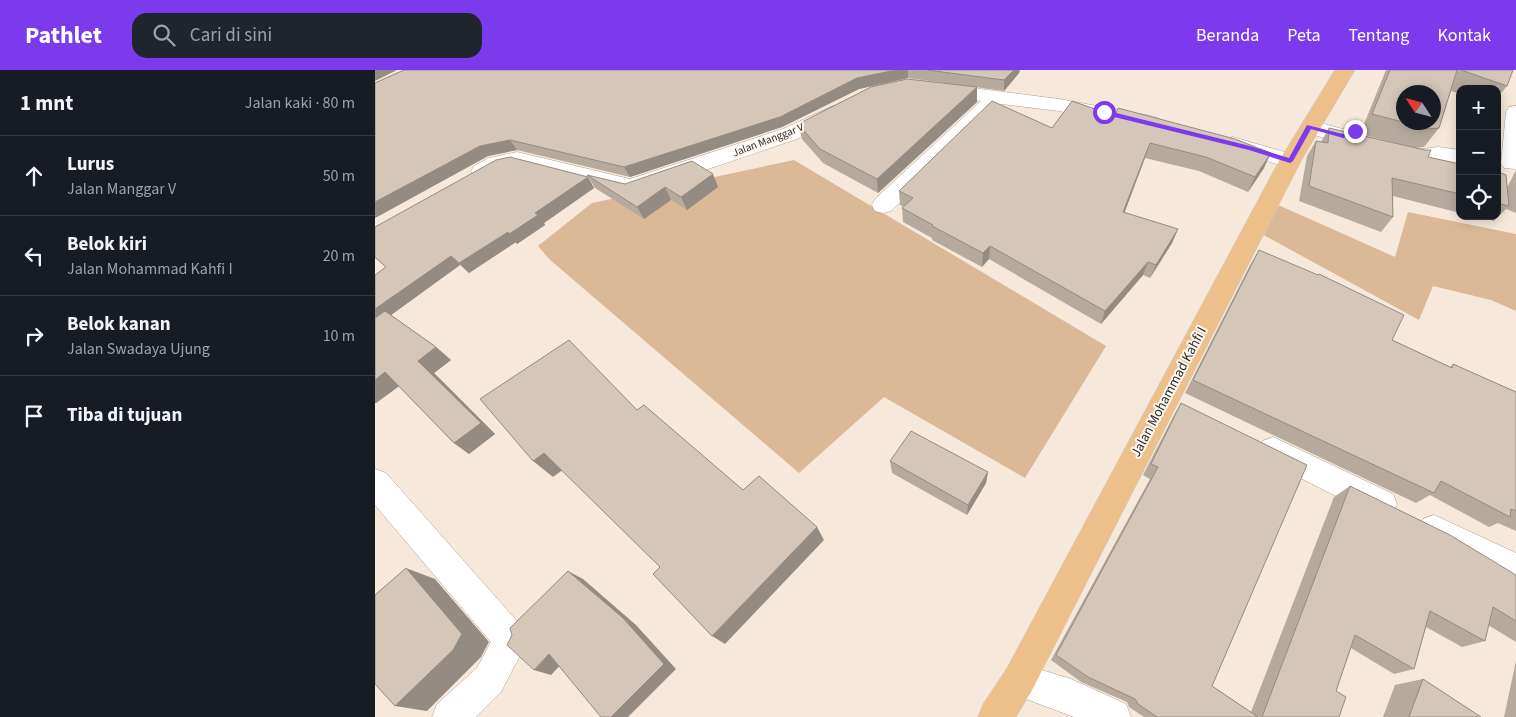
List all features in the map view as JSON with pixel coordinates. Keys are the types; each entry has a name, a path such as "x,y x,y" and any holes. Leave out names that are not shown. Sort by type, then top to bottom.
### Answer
{"main road":[{"name":"Jalan Mohammad Kahfi I","path":"997,717 1019,680 1290,161 1345,70"}],"street":[{"path":"918,88 997,96 1104,112 1173,128"},
{"path":"883,205 997,96"},
{"name":"Jalan Manggar V","path":"463,182 497,163 517,159 631,187 790,134 849,104"},
{"path":"1508,163 1516,112"},
{"path":"1309,127 1343,136 1358,144 1414,157 1439,154 1456,156"},
{"path":"1211,138 1290,161"},
{"path":"1166,398 1192,411"},
{"path":"1245,437 1516,570"},
{"path":"375,483 511,640 489,680 450,717"},
{"path":"1019,680 1071,697 1113,717"}],"shaded area":[{"path":"794,160 1106,346 1025,478 884,397 799,473 549,259 538,246 592,203"},
{"path":"1276,204 1395,257 1408,212 1516,234 1516,311 1491,300 1433,286 1419,320 1258,232"}],"building":[{"path":"404,70 896,70 857,78 780,117 624,167 510,140 480,146 375,202 375,83"},
{"path":"927,70 1014,70 1004,80"},
{"path":"1390,70 1457,70 1441,122 1441,85 1396,85 1396,120 1372,114"},
{"path":"1461,70 1513,70 1507,86"},
{"path":"907,79 977,87 877,179 820,149 798,124 871,87"},
{"path":"992,101 1052,128 1072,101 1115,116 1118,108 1235,139 1271,153 1255,177 1206,157 1150,143 1123,212 1178,229 1156,265 1148,262 1105,311 990,246 983,253 902,208 913,198 899,191"},
{"path":"1329,128 1431,150 1428,157 1456,163 1456,193 1392,178 1393,217 1309,186 1316,141 1328,143"},
{"path":"510,157 588,177 535,213 538,215 509,234 508,232 459,263 451,256 375,309 375,275 386,267 375,257 375,227 496,160"},
{"path":"692,161 713,174 681,197 665,187 637,207 587,175 625,184"},
{"path":"1501,173 1506,175 1509,206 1501,204"},
{"path":"1259,250 1319,274 1404,315 1392,340 1452,368 1453,364 1516,392 1516,511 1511,509 1510,517 1441,481 1434,493 1193,380"},
{"path":"385,311 436,347 418,361 481,423 454,443 385,372 375,380 375,318"},
{"path":"569,340 637,410 644,405 743,490 759,476 817,527 712,636 653,574 660,567 544,453 533,461 480,399"},
{"path":"1181,403 1307,465 1212,686 1258,717 1157,717 1138,704 1135,699 1088,677 1056,655 1158,467 1151,464"},
{"path":"911,431 988,472 968,505 890,461"},
{"path":"1350,486 1450,535 1516,575 1516,621 1493,607 1485,641 1430,611 1414,669 1355,635 1336,691 1346,697 1339,717 1262,717"},
{"path":"406,568 462,634 453,650 395,706 375,684 375,595"},
{"path":"568,571 623,618 664,664 611,717 601,717 549,654 534,670 507,645 512,635 510,628"},
{"path":"1423,679 1481,717 1409,717"}],"route":[{"path":"1104,112 1250,148 1290,161 1309,127 1343,136 1355,131"}]}
